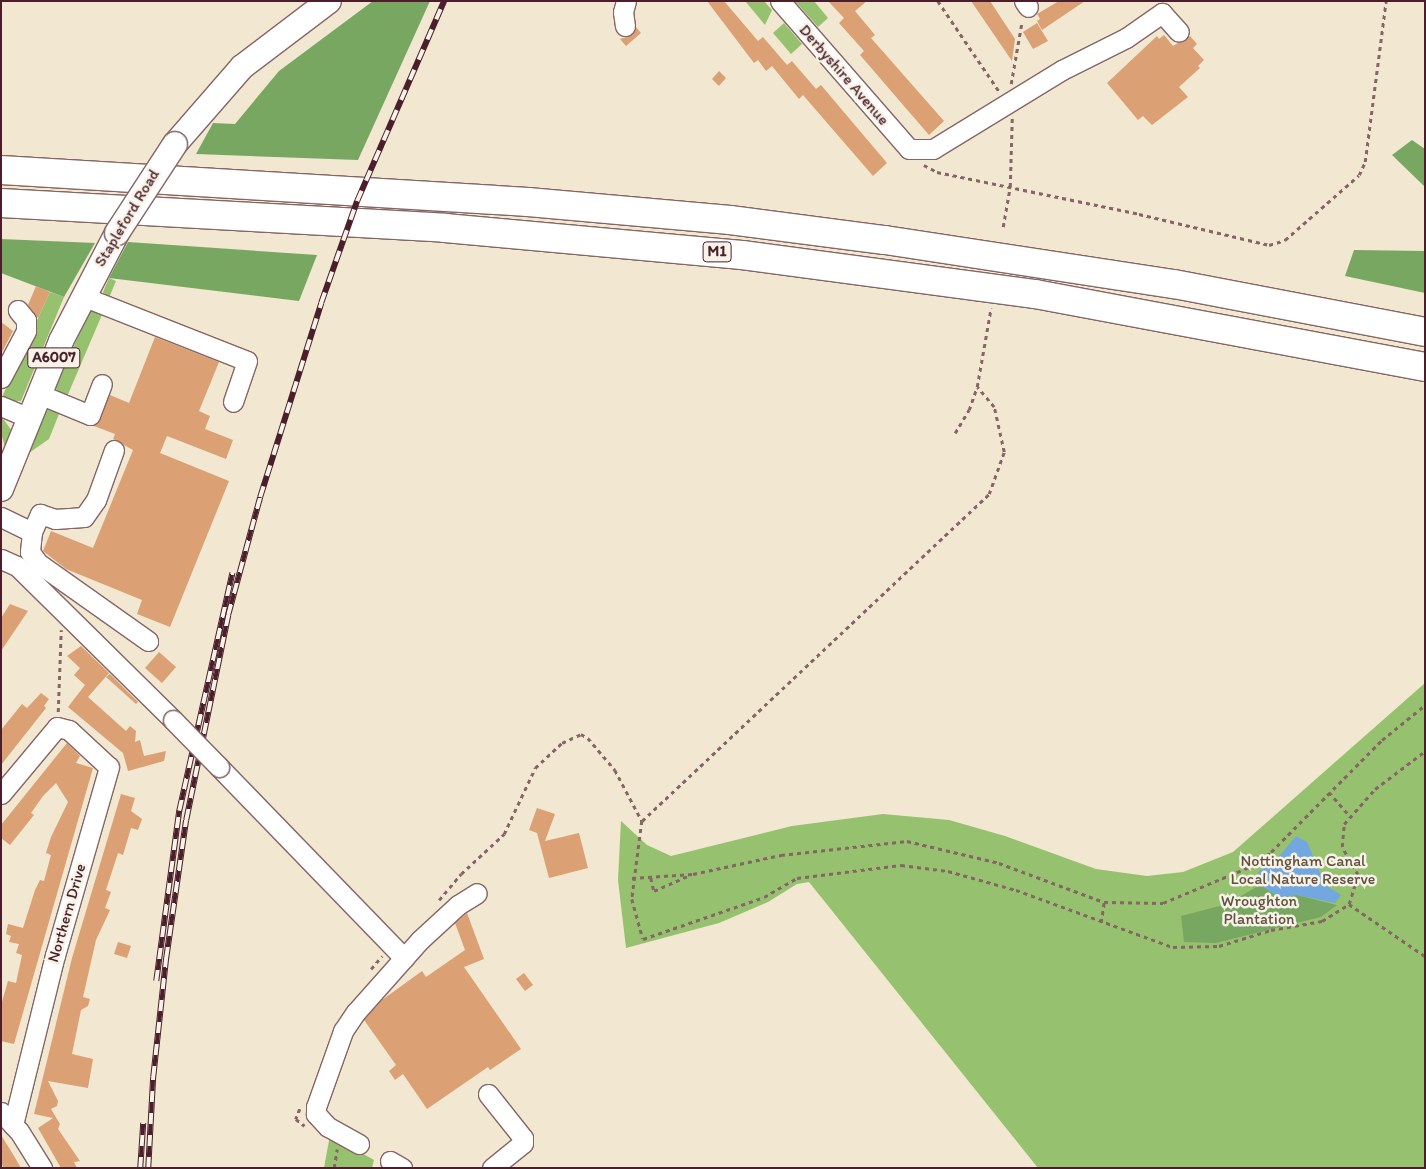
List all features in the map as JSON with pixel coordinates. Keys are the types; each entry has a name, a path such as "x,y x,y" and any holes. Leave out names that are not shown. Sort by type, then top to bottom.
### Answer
{"highway":[{"name":"M1","path":"1,170 528,202 730,220 885,240 1174,284 1425,332"},
{"name":"M1","path":"1,203 444,228 752,256 1035,294 1425,366"}],"main road":[{"name":"Stapleford Road","path":"1,490 39,394 82,296 117,232 174,144 242,67 329,1"}],"street":[{"path":"624,26 623,12 626,1"},
{"name":"Derbyshire Avenue","path":"780,1 909,149"},
{"path":"909,149 933,148 1062,70 1126,38 1162,13 1179,32"},
{"path":"82,296 247,361 233,402"},
{"path":"1,378 27,326 18,310"},
{"path":"39,394 90,414 102,384"},
{"path":"1,406 29,418"},
{"path":"114,450 90,512 76,519 56,519 40,514 32,532 30,552 38,563 148,641"},
{"path":"1,516 32,532"},
{"path":"1,559 17,566 173,720 404,958"},
{"path":"1,794 57,727"},
{"name":"Northern Drive","path":"7,1118 108,774 106,762 69,730 57,727"},
{"path":"359,1144 322,1122 316,1107 343,1032 356,1012 404,958 458,905 477,893"},
{"path":"488,1094 523,1143 492,1168"},
{"path":"7,1118 42,1168"}],"path":[{"path":"938,1 1009,102"},
{"path":"909,149 921,163 938,172 1269,245 1285,240 1359,175 1365,162 1386,1"},
{"path":"1003,227 1010,187 1012,118 1009,92 1026,4"},
{"path":"955,433 970,410 977,387 991,308"},
{"path":"977,387 994,407 1004,452 989,494 642,821 632,878 632,898 642,939 764,897 797,878 901,865 948,871 1016,890 1101,923 1173,947 1219,946 1271,930 1322,922 1349,904 1358,875 1342,847 1344,824 1375,789 1425,751"},
{"path":"57,727 62,611"},
{"path":"632,878 693,874 781,855 907,841 999,863 1104,902 1163,903 1254,865 1294,830 1329,792 1382,740 1425,705"},
{"path":"436,904 461,874 504,834 535,768 572,737 581,734 588,738 615,770 642,821"},
{"path":"1329,792 1351,817"},
{"path":"650,878 654,891 693,874"},
{"path":"1101,923 1104,902"},
{"path":"1349,904 1425,956"}],"green space":[{"path":"373,1 430,1 358,160 196,154 213,123 235,124 279,71"},
{"path":"745,1 764,1 772,10 765,25"},
{"path":"795,1 814,1 828,18 818,27"},
{"path":"784,23 802,44 791,54 773,33"},
{"path":"1412,140 1425,149 1425,187 1392,155"},
{"path":"1,239 95,243 64,297 1,273"},
{"path":"128,242 317,255 299,301 109,278"},
{"path":"1354,250 1425,251 1425,293 1345,276"},
{"path":"109,278 116,281 109,298 103,292"},
{"path":"50,292 64,297 21,401 2,397"},
{"path":"91,308 104,310 66,399 55,388"},
{"path":"50,408 61,409 49,439 29,453 46,410"},
{"path":"1,416 12,431 5,447 1,433"},
{"name":"Nottingham Canal Local Nature Reserve","path":"1425,683 1425,1168 1038,1168 809,882 797,884 768,902 719,923 626,948 618,880 621,821 647,845 671,856 792,826 883,814 949,820 1005,836 1096,869 1147,876 1183,872 1233,852"},
{"name":"Wroughton Plantation","path":"1260,885 1279,897 1297,895 1337,905 1321,917 1216,943 1184,942 1181,916 1227,904"},
{"path":"330,1135 374,1160 372,1168 324,1168"}],"water":[{"path":"1296,836 1307,842 1325,885 1341,895 1335,903 1297,895 1279,897 1260,885 1258,872 1276,860"}],"building":[{"path":"707,1 724,1 758,41 763,37 787,65 792,61 816,89 821,85 887,163 873,176 803,95 799,99 772,66 766,71 758,60 754,63"},
{"path":"828,1 867,1 855,11 875,35 871,38 944,121 929,135 860,55 864,51 839,23 844,18"},
{"path":"971,1 990,1 1015,39 1012,61"},
{"path":"1059,1 1085,1 1042,30 1037,21 1040,19 1037,14"},
{"path":"1037,23 1048,41 1033,49 1023,32"},
{"path":"636,27 641,33 626,46 620,39 632,35"},
{"path":"1164,35 1173,46 1190,36 1197,44 1193,48 1204,60 1198,66 1200,68 1179,87 1188,97 1152,125 1143,116 1138,120 1107,83 1157,36 1159,39"},
{"path":"719,71 726,78 719,86 712,79"},
{"path":"36,286 50,292 38,318 28,305"},
{"path":"1,322 13,331 1,354"},
{"path":"155,337 219,362 199,411 210,416 205,429 233,440 226,459 167,436 160,453 229,481 170,627 137,614 142,600 66,569 43,551 51,531 93,548 133,450 113,439 115,434 94,426 110,395 129,403"},
{"path":"10,604 28,611 1,651 1,618"},
{"path":"81,646 109,673 88,697 126,731 130,726 136,731 135,742 140,740 144,756 166,751 164,761 128,771 123,753 68,707 85,685 74,675 80,668 67,656"},
{"path":"159,652 176,667 162,683 145,668"},
{"path":"110,674 138,702 136,704 106,677"},
{"path":"41,693 49,699 44,706 46,708 1,765 1,730 22,704 27,708"},
{"path":"67,743 80,756 76,763 93,768 14,1044 1,1041 1,1005 8,981 16,983 22,955 16,953 19,944 9,942 11,936 6,934 8,924 23,928 35,890 40,880 44,881 51,855 46,853 51,837 68,802 56,783 43,796 31,813 34,815 10,845 1,838 1,825"},
{"path":"121,794 135,798 131,811 142,819 138,830 131,828 123,855 118,853 106,890 111,892 105,908 110,910 96,940 83,997 90,999 88,1006 81,1010 72,1054 93,1059 88,1088 48,1081 58,1101 57,1106 51,1109 60,1124 58,1129 80,1161 74,1162 77,1168 61,1168 38,1128 53,1118 34,1114 72,958"},
{"path":"537,808 555,814 545,841 579,833 588,868 549,878 537,833 529,830"},
{"path":"467,913 484,959 464,967 521,1049 490,1070 488,1067 427,1109 403,1074 395,1080 389,1071 396,1065 364,1020 382,1000 422,971 426,977 465,950 455,923"},
{"path":"118,942 131,946 127,958 114,954"},
{"path":"524,973 533,985 525,991 516,979"},
{"path":"1,1135 21,1168 4,1168 1,1163"}],"railway":[{"path":"148,1168 153,1077 166,958 186,820 228,615 260,497 321,303 357,201 444,1"},
{"path":"156,981 179,811 232,573"},
{"path":"140,1168 143,1123"}]}
